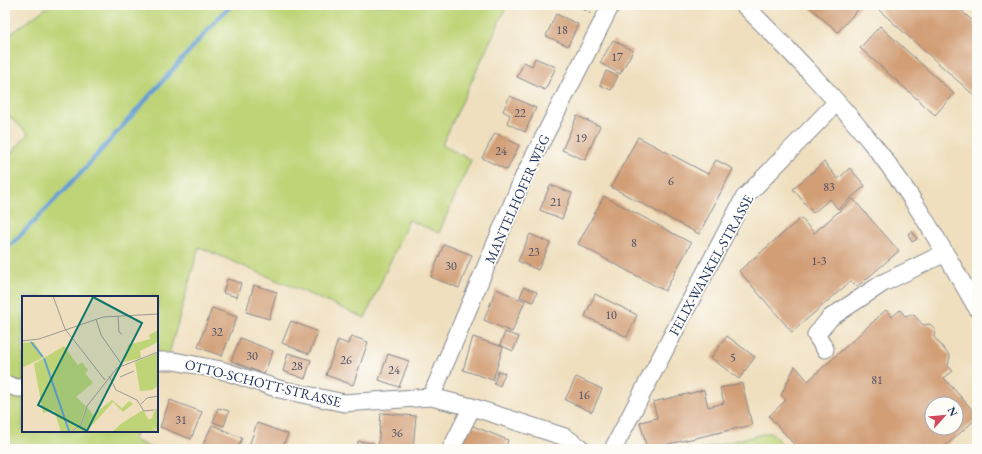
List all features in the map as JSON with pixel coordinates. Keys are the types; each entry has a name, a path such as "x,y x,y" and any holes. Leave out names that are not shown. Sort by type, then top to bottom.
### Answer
{"street":[{"name":"MANTELHOFER WEG","path":"431,397 524,176 611,5"},
{"path":"744,5 837,102 878,152 922,215 977,308"},
{"name":"FELIX-WANKEL-STRASSE","path":"613,449 744,198 837,102"},
{"path":"825,349 816,335 830,318 884,283 945,253"},
{"name":"OTTO-SCHOTT-STRASSE","path":"165,361 221,370 279,389 344,404 431,397 472,407 564,437 582,449"},
{"path":"5,384 22,388"},
{"path":"451,449 472,407"}],"green space":[{"path":"50,5 507,5 442,145 471,160 439,233 409,220 365,318 199,247 169,354 158,356 158,296 22,296 22,383 5,381 5,160 28,134 5,112 5,38"},
{"path":"5,389 22,393 22,432 137,432 134,440 153,449 5,449"},
{"path":"771,432 786,449 701,449"}],"building":[{"path":"807,5 862,5 838,32"},
{"path":"884,5 955,5 977,25 977,98 879,10"},
{"path":"556,14 578,24 568,46 546,36"},
{"path":"880,26 954,94 935,115 860,48"},
{"path":"613,40 633,51 620,74 600,63"},
{"path":"535,58 556,67 545,90 517,77 524,62 532,66"},
{"path":"606,71 618,76 611,90 600,85"},
{"path":"510,96 536,108 525,132 507,123 510,115 503,111"},
{"path":"577,116 600,126 585,160 562,150"},
{"path":"495,133 519,145 507,170 482,158"},
{"path":"638,137 708,174 716,160 733,169 699,234 611,187"},
{"path":"824,162 838,179 850,168 865,186 838,209 830,199 813,213 793,189"},
{"path":"550,185 572,193 562,219 540,210"},
{"path":"604,196 691,243 665,291 578,244"},
{"path":"853,199 899,251 857,287 851,281 792,332 739,271 801,218 814,233"},
{"path":"912,231 917,239 912,242 908,234"},
{"path":"530,234 550,243 538,270 518,261"},
{"path":"444,244 472,255 459,288 431,277"},
{"path":"227,279 241,283 237,297 223,293"},
{"path":"254,285 277,292 269,319 246,312"},
{"path":"524,287 537,292 533,302 520,297"},
{"path":"496,289 525,301 512,332 484,320"},
{"path":"595,294 637,315 627,337 585,316"},
{"path":"212,308 237,317 222,356 198,347"},
{"path":"886,310 892,317 900,310 905,316 913,314 923,325 930,324 935,329 934,337 950,356 948,366 953,371 944,378 960,396 924,396 924,436 957,436 942,449 798,449 769,416 786,400 781,395 795,366 808,381"},
{"path":"291,321 318,332 309,354 282,343"},
{"path":"505,332 519,337 513,351 500,345"},
{"path":"351,336 368,342 353,385 326,375 338,340 348,344"},
{"path":"727,336 755,357 739,379 711,358"},
{"path":"473,337 503,347 493,380 463,370"},
{"path":"240,338 273,351 264,374 231,361"},
{"path":"288,353 311,360 305,379 283,371"},
{"path":"388,354 409,361 399,387 379,380"},
{"path":"498,371 505,373 500,386 494,384"},
{"path":"576,377 602,389 592,412 565,400"},
{"path":"742,383 752,425 647,449 640,422 657,418 653,402 704,390 708,407 724,403 720,388"},
{"path":"170,400 202,412 191,439 160,427"},
{"path":"964,400 977,415 977,418 964,430"},
{"path":"218,408 229,411 224,426 213,422"},
{"path":"381,413 416,416 413,449 378,449"},
{"path":"257,423 288,434 282,449 248,449"},
{"path":"468,424 508,440 505,449 459,449"},
{"path":"212,425 242,438 237,449 207,449 202,447"},
{"path":"358,441 374,443 374,449 357,449"}],"waterway":[{"path":"5,251 80,174 223,13 232,5"}]}
